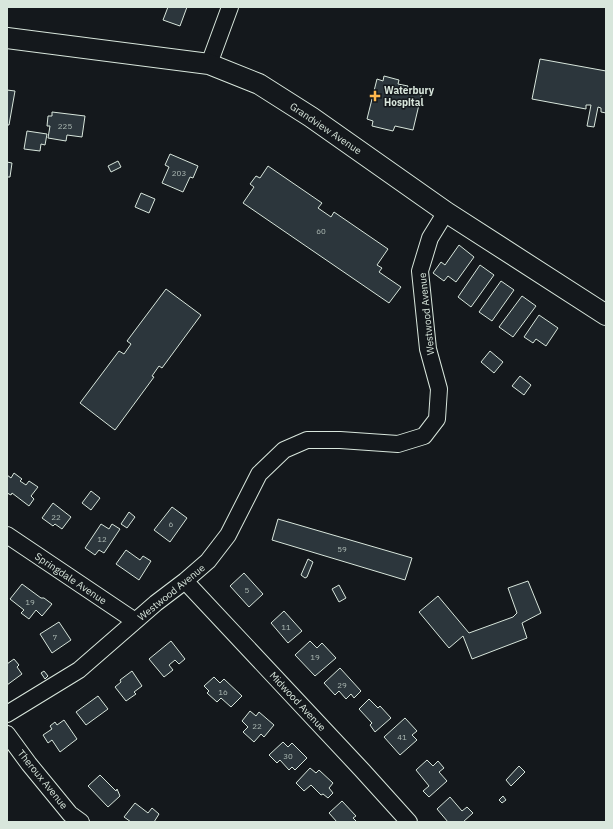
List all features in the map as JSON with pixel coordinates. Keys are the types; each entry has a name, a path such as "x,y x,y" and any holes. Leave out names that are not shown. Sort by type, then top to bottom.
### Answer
{"main road":[{"name":"Grandview Avenue","path":"7,38 209,64 259,84 311,117 446,212 606,315"}],"street":[{"path":"209,64 230,7"},
{"name":"Westwood Avenue","path":"7,714 79,670 135,621 208,561 228,535 259,474 284,450 307,440 340,440 398,444 424,436 437,420 439,390 428,349 420,271 430,238 446,212"},
{"name":"Springdale Avenue","path":"7,535 135,621"},
{"name":"Midwood Avenue","path":"185,581 409,822"},
{"name":"Theroux Avenue","path":"7,734 29,764 70,814 81,822"}],"building":[{"path":"168,7 187,7 180,26 163,20"},
{"path":"540,59 606,71 606,113 601,112 601,108 598,107 594,127 587,126 591,105 586,105 586,109 532,99"},
{"path":"384,76 399,80 398,84 408,86 407,89 422,92 413,130 395,126 393,131 372,126 373,121 367,119 377,79 383,81"},
{"path":"7,90 15,91 9,125 7,125"},
{"path":"52,112 85,116 82,137 67,135 66,141 48,138 50,126 47,126 48,116 52,116"},
{"path":"27,131 47,134 45,145 41,144 40,151 24,149"},
{"path":"170,154 198,166 193,178 190,177 183,192 162,183 169,167 165,165"},
{"path":"118,161 121,167 111,172 108,166"},
{"path":"7,162 12,163 10,177 7,177"},
{"path":"268,166 322,203 318,208 331,217 334,212 388,249 377,265 382,268 379,272 401,287 389,303 243,203 254,187 250,184 256,176 260,178"},
{"path":"141,193 155,199 149,213 135,207"},
{"path":"459,245 474,257 456,282 448,276 444,281 433,273 441,262 445,265"},
{"path":"480,265 494,275 471,307 458,297"},
{"path":"501,281 514,290 492,321 479,312"},
{"path":"166,289 201,315 162,368 159,366 152,376 154,377 115,430 80,403 119,351 124,354 131,344 127,341"},
{"path":"522,296 536,306 513,337 499,327"},
{"path":"539,315 558,328 546,346 536,339 533,343 524,337"},
{"path":"490,351 503,362 494,373 481,362"},
{"path":"520,376 531,385 524,395 512,386"},
{"path":"14,473 22,479 20,481 26,485 29,481 38,487 31,496 34,499 29,506 12,493 11,495 7,493 7,475 11,478"},
{"path":"91,491 100,498 91,510 82,503"},
{"path":"53,503 71,517 62,529 55,524 53,526 42,518"},
{"path":"172,507 187,518 170,542 154,530"},
{"path":"129,512 135,517 127,528 121,524"},
{"path":"278,519 412,558 405,580 272,540"},
{"path":"101,524 109,529 112,524 120,529 104,553 99,550 95,555 85,548"},
{"path":"126,550 140,560 143,556 151,561 139,580 116,564"},
{"path":"308,559 313,562 307,577 305,578 301,575"},
{"path":"244,573 263,594 249,607 230,586"},
{"path":"528,581 541,613 522,623 527,638 472,659 463,636 449,648 419,612 438,596 469,633 513,617 517,613 508,588"},
{"path":"22,584 52,604 42,616 36,610 29,619 21,613 24,610 10,599"},
{"path":"339,585 346,598 339,602 332,589"},
{"path":"284,611 302,631 288,643 271,623"},
{"path":"59,622 71,640 52,653 40,634"},
{"path":"171,641 185,659 179,664 175,660 169,665 173,670 164,677 149,659"},
{"path":"310,641 317,648 322,643 336,658 315,676 295,655"},
{"path":"14,659 19,665 17,667 22,674 7,685 7,664"},
{"path":"340,668 361,691 354,698 351,694 346,699 339,691 335,695 324,683"},
{"path":"44,671 48,676 45,679 41,673"},
{"path":"132,671 142,686 134,692 136,694 126,701 115,687 121,682 120,680"},
{"path":"214,677 220,683 224,679 242,696 231,707 221,698 217,702 207,693 209,691 204,686"},
{"path":"98,696 108,709 86,725 76,712"},
{"path":"369,699 378,708 380,706 391,718 375,732 370,725 372,723 359,709"},
{"path":"250,711 256,716 259,712 274,725 264,737 261,734 254,742 243,732 248,727 242,721"},
{"path":"405,718 417,731 412,735 417,740 400,755 384,737"},
{"path":"64,720 77,739 60,752 52,740 48,743 43,735 52,729 50,726 55,722 57,725"},
{"path":"283,742 288,747 292,743 307,758 295,770 292,767 289,770 280,760 277,763 269,755"},
{"path":"427,760 433,766 438,761 444,768 439,772 447,781 429,797 423,791 429,786 416,770"},
{"path":"519,766 525,772 511,786 506,780"},
{"path":"310,768 316,773 319,770 333,783 329,788 333,793 328,798 323,794 321,795 311,785 304,791 296,783"},
{"path":"100,775 116,791 117,789 120,796 108,807 88,786"},
{"path":"503,796 506,800 502,803 499,800"},
{"path":"450,797 462,811 467,807 473,813 463,822 448,822 437,809"},
{"path":"342,801 356,816 353,818 357,822 337,822 329,813"},
{"path":"135,803 148,813 152,808 159,814 154,822 131,822 124,817"}],"place":[{"name":"Waterbury Hospital","path":"375,96"}]}
